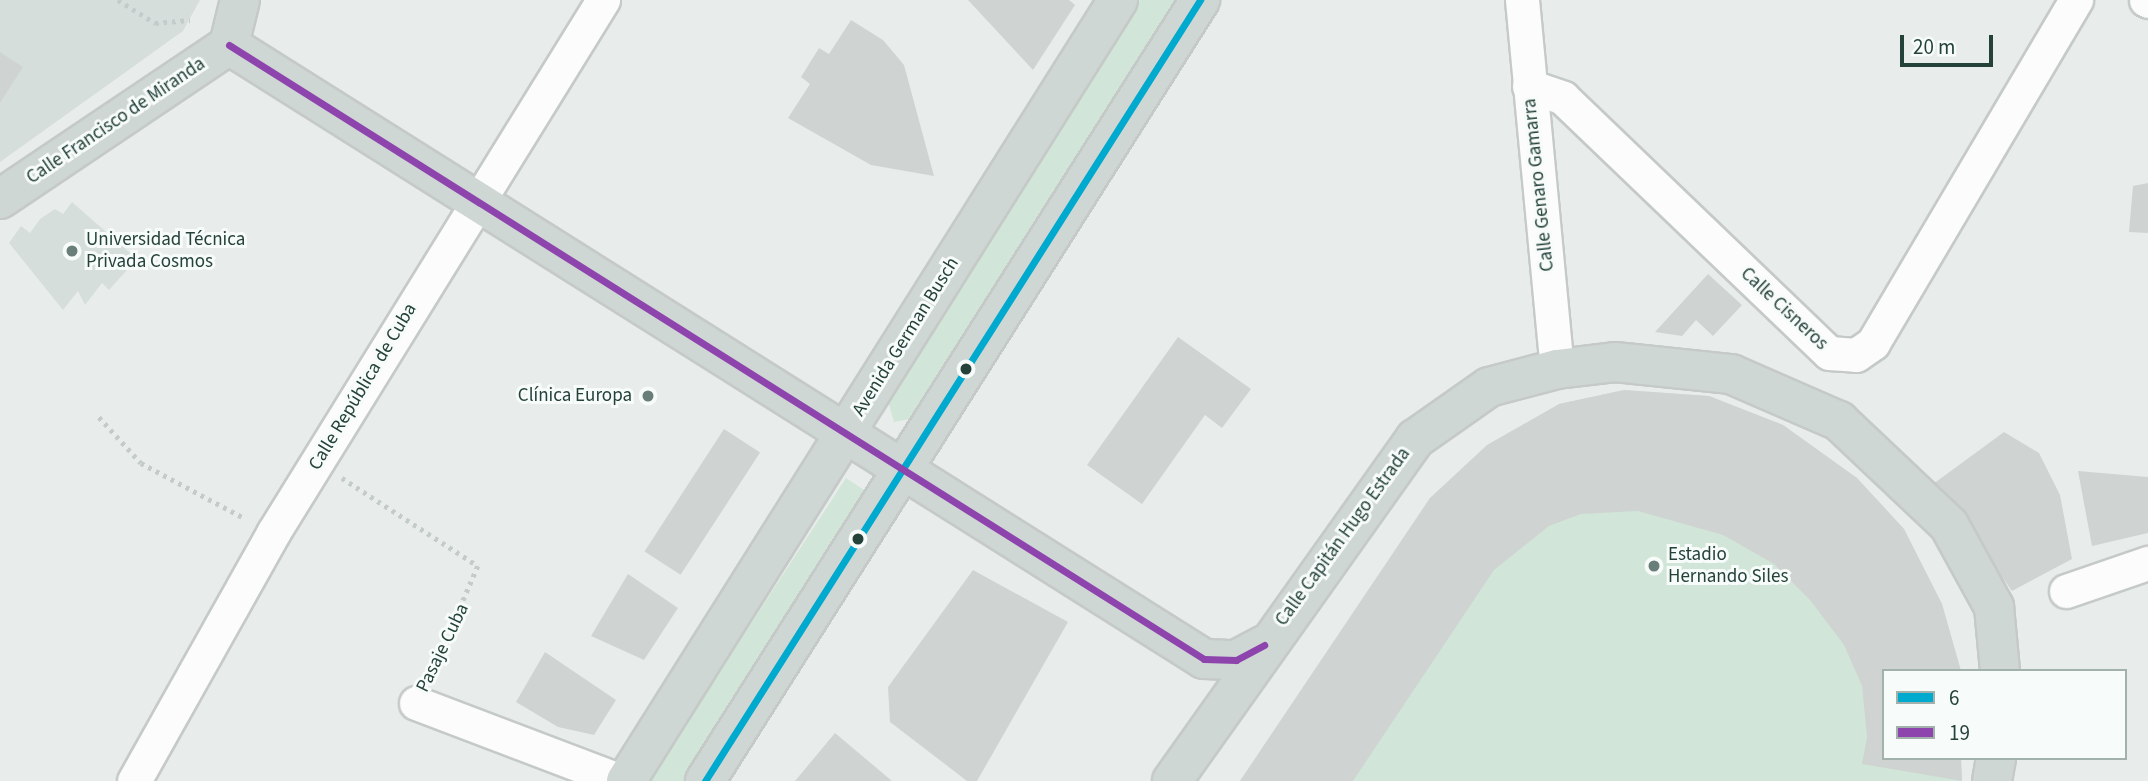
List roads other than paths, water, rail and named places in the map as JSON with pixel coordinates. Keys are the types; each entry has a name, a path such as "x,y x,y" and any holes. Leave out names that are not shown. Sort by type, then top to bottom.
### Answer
{"main road":[{"path":"240,0 229,45 848,431 1204,659 1236,660 1264,645"},
{"name":"Avenida German Busch","path":"624,781 848,431 1118,0"},
{"path":"705,781 1200,0"},
{"name":"Calle Francisco de Miranda","path":"0,199 229,45"},
{"name":"Calle Capitán Hugo Estrada","path":"1172,781 1264,645 1415,439 1489,387 1557,369 1615,362 1731,374 1839,421 1949,525 1994,607 2000,669"},
{"path":"1204,659 1214,691 1213,723"},
{"path":"1992,781 1996,760"}],"street":[{"name":"Calle República de Cuba","path":"134,781 273,533 603,0"},
{"name":"Calle Genaro Gamarra","path":"1522,0 1557,369"},
{"name":"Calle Cisneros","path":"1529,86 1563,98 1829,353 1856,355 1873,343 2076,0"},
{"path":"2066,591 2148,562"},
{"name":"Pasaje Cuba","path":"416,703 624,781"}],"place":[{"name":"Universidad Técnica Privada Cosmos","path":"72,251"},
{"name":"Clínica Europa","path":"648,396"},
{"name":"Estadio Hernando Siles","path":"1654,566"}]}
